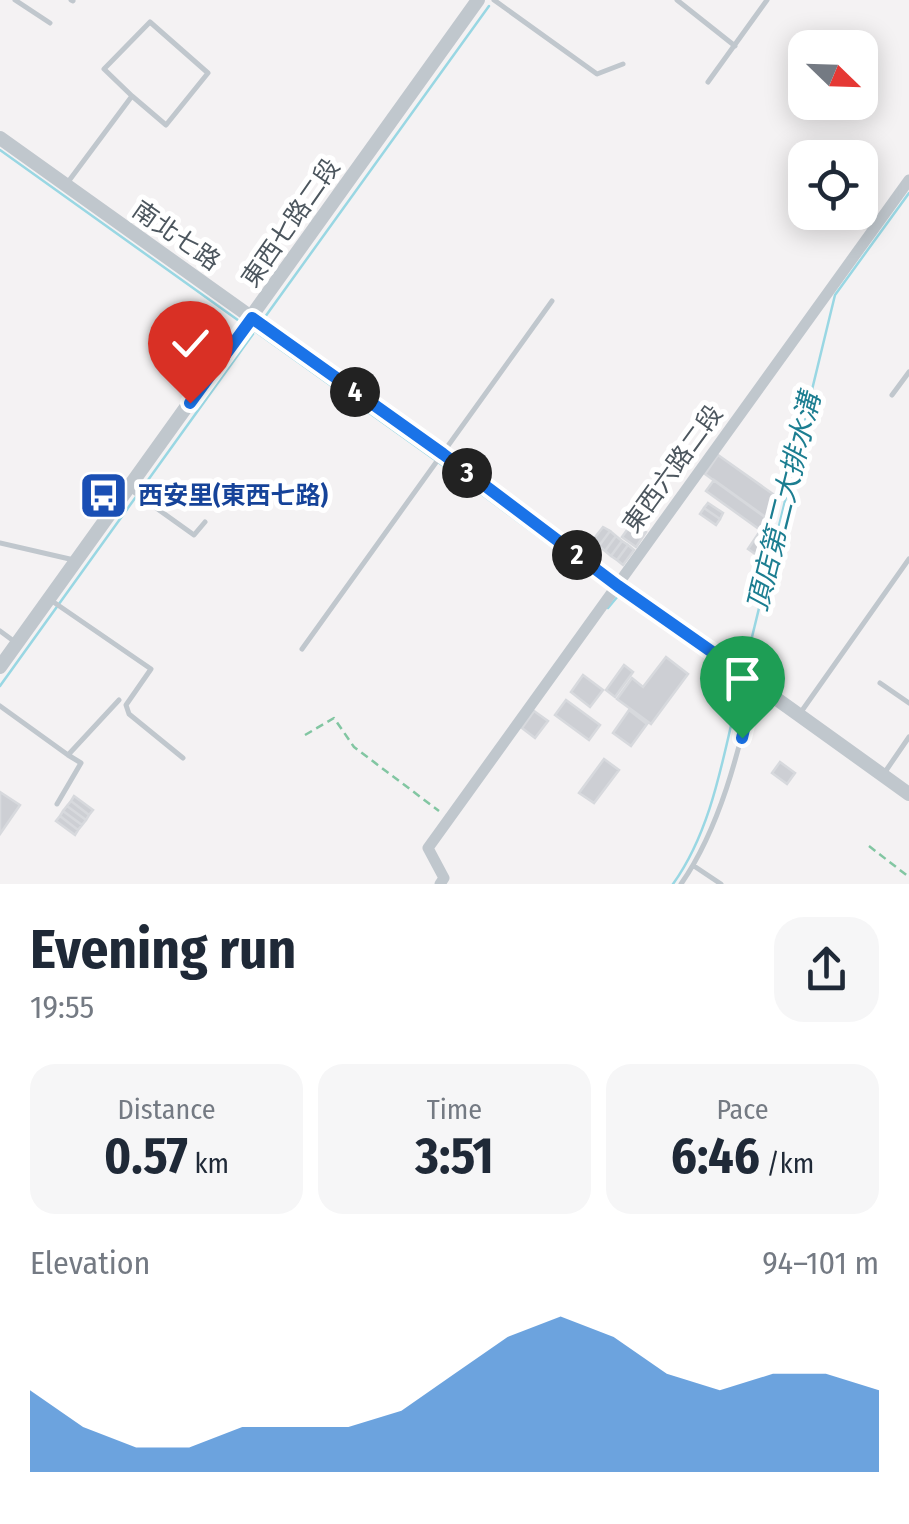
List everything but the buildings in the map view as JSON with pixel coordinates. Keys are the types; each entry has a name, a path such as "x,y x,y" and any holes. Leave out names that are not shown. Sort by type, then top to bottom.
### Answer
{"street":[{"name":"東西七路二段","path":"0,667 478,0"},
{"name":"南北七路","path":"0,138 443,454 618,586 909,794"},
{"name":"東西六路二段","path":"440,884 444,878 428,848 909,180"}],"lane":[{"path":"14,0 50,23"},
{"path":"494,0 597,74 623,64"},
{"path":"677,0 735,46"},
{"path":"708,82 767,0"},
{"path":"150,22 208,74 166,125 132,96 104,69 150,22"},
{"path":"65,185 132,96"},
{"path":"302,649 552,301"},
{"path":"892,395 909,372"},
{"path":"128,489 194,536 205,522"},
{"path":"0,542 77,561"},
{"path":"799,714 909,559"},
{"path":"49,600 151,669 126,705 129,714 183,758"},
{"path":"0,632 18,644"},
{"path":"681,884 712,827 742,738 755,682"},
{"path":"880,683 909,703"},
{"path":"68,755 119,700"},
{"path":"0,706 81,763 57,804"},
{"path":"883,776 909,737"},
{"path":"694,866 721,884"}],"path":[{"path":"306,734 334,718 354,747 448,818"},
{"path":"869,846 909,877"}],"waterway":[{"path":"265,317 489,6"},
{"path":"0,150 242,323"},
{"name":"頂店第二大排水溝","path":"744,670 835,295 909,193"},
{"path":"249,327 610,590"},
{"path":"0,686 253,334"},
{"path":"617,595 709,659"},
{"path":"608,608 618,596"},
{"name":"頂店第二大排水溝","path":"673,884 708,813 741,683"}],"place":[{"name":"西安里(東西七路)","path":"103,496"}],"route":[{"path":"190,403 252,318 755,682 742,738"}]}
